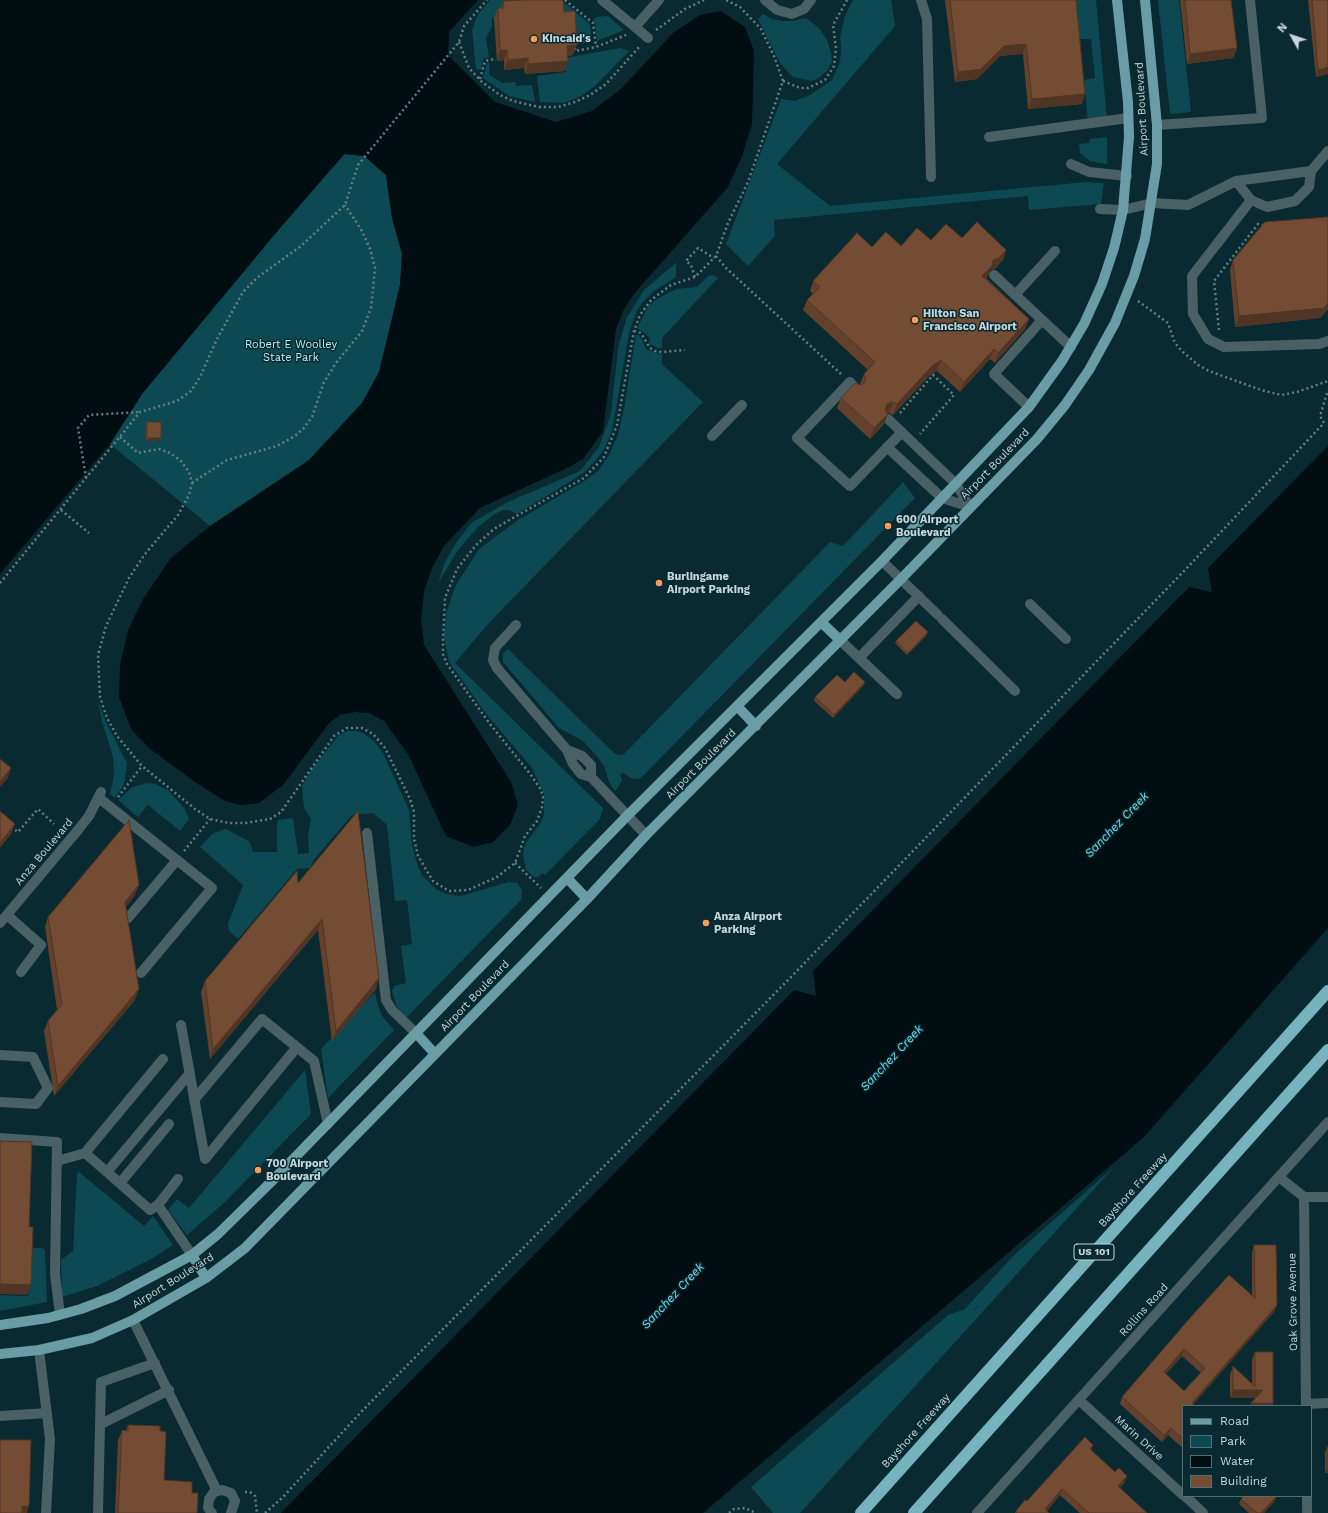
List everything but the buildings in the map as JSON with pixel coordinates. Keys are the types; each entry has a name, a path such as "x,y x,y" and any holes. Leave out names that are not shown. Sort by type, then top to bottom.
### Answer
{"highway":[{"name":"Bayshore Freeway","path":"861,1513 1328,991"},
{"path":"914,1513 1328,1050"}],"main road":[{"name":"Airport Boulevard","path":"0,1325 60,1315 115,1296 192,1255 248,1206 627,816 882,560 1029,407 1071,347 1084,324 1102,284 1114,248 1123,210 1127,176 1128,118 1117,0"},
{"name":"Airport Boulevard","path":"0,1354 39,1350 92,1338 133,1320 206,1278 255,1238 587,899 646,835 756,726 1037,439 1065,405 1090,370 1116,323 1134,276 1145,239 1152,203 1157,164 1157,125 1145,0"},
{"path":"821,622 840,640"},
{"path":"737,706 756,726"},
{"path":"567,878 587,899"},
{"path":"416,1033 436,1054"},
{"path":"192,1255 206,1278"}],"street":[{"path":"602,0 648,38"},
{"path":"635,27 659,0"},
{"path":"765,0 777,10 792,14 804,9 811,0"},
{"path":"921,0 927,19 931,177"},
{"path":"1157,125 1262,118 1250,0"},
{"path":"989,137 1128,118"},
{"path":"1236,181 1251,200 1267,206 1295,202 1309,187 1311,171 1328,151"},
{"path":"1071,164 1089,172 1127,176"},
{"path":"1100,209 1123,210 1152,203 1188,205 1236,181 1311,171"},
{"path":"1251,200 1192,276 1194,314 1208,339 1224,347 1319,344 1328,341"},
{"path":"1015,295 1055,251"},
{"path":"994,275 1071,347"},
{"path":"1029,407 994,374 1042,320"},
{"path":"856,389 850,382 797,438 850,486 902,432"},
{"path":"712,436 742,406"},
{"path":"893,418 902,432 956,484 970,508"},
{"path":"887,447 942,498 970,508"},
{"path":"882,560 1015,691"},
{"path":"859,658 919,596"},
{"path":"1030,604 1066,639"},
{"path":"516,625 495,648 493,660 497,668 567,750 582,756 591,765 591,778 646,835"},
{"path":"840,640 897,694"},
{"name":"Anza Boulevard","path":"0,923 89,816 100,795 177,860"},
{"path":"367,833 386,1000 392,1010 416,1033"},
{"path":"128,918 177,860 212,888 141,973"},
{"path":"7,915 40,945 21,972"},
{"path":"194,1100 262,1019 314,1061 328,1124"},
{"path":"181,1025 205,1159 297,1047"},
{"path":"0,1055 33,1057 48,1088 36,1104 0,1102"},
{"path":"57,1161 85,1154 163,1059"},
{"path":"107,1172 190,1073"},
{"name":"Rollins Road","path":"977,1513 1328,1122"},
{"path":"120,1183 168,1124"},
{"path":"0,1138 57,1142 55,1274 60,1315"},
{"path":"85,1154 150,1210 158,1205 178,1179"},
{"path":"1279,1177 1304,1197 1328,1197"},
{"name":"Oak Grove Avenue","path":"1304,1197 1306,1405"},
{"path":"158,1205 192,1255"},
{"path":"133,1320 169,1390 217,1491"},
{"path":"39,1350 50,1439 46,1513"},
{"path":"98,1513 101,1382 155,1363"},
{"path":"101,1424 169,1390"},
{"name":"Marin Drive","path":"1079,1400 1182,1493"},
{"path":"1306,1405 1328,1403"},
{"path":"0,1416 47,1413"},
{"path":"212,1513 208,1508 208,1499 217,1491 227,1491 233,1497 235,1505 231,1513"},
{"name":"Marin Drive","path":"1186,1497 1203,1513"},
{"path":"1307,1497 1307,1513"}],"path":[{"path":"86,478 78,428 89,415 140,412 177,401 191,391 200,377 217,339 243,292 258,277 301,246 345,204 354,172 364,156 459,42 464,26 487,0"},
{"path":"565,0 592,23 596,47"},
{"path":"459,42 469,68 480,80 500,95 514,101 539,108 558,107 575,102 590,95 606,84 648,38 673,16 685,8 704,0"},
{"path":"120,437 138,453 159,449 170,453 181,461 189,472 192,483 189,495 178,515 145,554 126,584 106,626 98,655 100,697 107,718 117,736 142,766 195,809 210,819 229,823 245,823 270,819 281,812 334,736 347,728 362,728 373,734 385,748 410,799 414,812 414,840 418,856 433,881 449,891 468,890 497,877 515,863 525,836 537,821 542,808 541,790 447,664 442,641 445,598 457,569 476,545 507,521 584,478 604,457 613,439 617,425 634,331 640,315 651,300 671,285 695,277 715,257 728,223 748,182 783,81 774,56 761,29 740,7 726,0"},
{"path":"783,81 800,88 808,88 825,80 834,66 836,48 834,25 847,0"},
{"path":"574,45 575,51 596,47 628,34 635,27"},
{"path":"480,80 485,61 494,59"},
{"path":"192,483 227,460 277,446 303,429 312,417 324,382 336,363 362,331 371,308 375,268 370,249 362,231 345,204"},
{"path":"1219,331 1214,281 1258,224 1267,226"},
{"path":"695,277 691,265 686,261 698,248 715,257 841,374"},
{"path":"1138,301 1168,323 1175,342 1182,351 1198,365 1210,371 1261,390 1281,395 1297,392 1328,381"},
{"path":"634,331 641,333 650,348 655,351 662,352 685,350"},
{"path":"893,418 933,375 954,395 918,436"},
{"path":"265,1513 287,1493 362,1412 798,970 1211,542 1324,422 1320,416 1328,390"},
{"path":"0,583 140,412"},
{"path":"61,510 89,533"},
{"path":"114,803 142,766"},
{"path":"6,823 18,832 38,809 54,824"},
{"path":"193,840 210,819"},
{"path":"515,863 538,885"},
{"path":"729,1513 734,1509 745,1508 756,1513"}],"green space":[{"path":"490,0 535,0 498,17 492,18 492,27 486,38 489,57 483,59 481,70 476,69 472,30 478,14"},
{"path":"561,0 590,24 592,42 577,44 561,22"},
{"path":"853,0 891,0 895,26 777,164 830,206 1086,182 1104,183 1101,204 1029,210 1028,196 774,220 775,236 748,266 726,244 781,99 795,101 810,95 832,80 840,62 840,37 845,16"},
{"path":"1075,0 1096,0 1107,119 1088,122 1084,80 1095,78 1091,39 1079,39"},
{"path":"1158,0 1179,0 1191,112 1170,114"},
{"path":"763,14 772,19 783,21 793,21 806,18 819,28 827,40 831,53 832,62 827,71 812,81 793,77 780,63 758,19"},
{"path":"608,16 624,30 597,41 595,23 593,21 596,17"},
{"path":"620,48 629,51 595,86 581,96 564,103 540,102 537,76 566,72 565,58"},
{"path":"487,63 489,63 489,75 503,83 515,82 516,86 532,85 535,102 509,96 483,78"},
{"path":"1107,137 1107,164 1090,161 1080,153 1079,144 1089,143 1090,139"},
{"name":"Robert E Woolley State Park","path":"345,154 364,156 386,175 392,218 402,254 400,285 379,372 362,403 309,460 210,526 110,444 142,394 280,228"},
{"path":"676,263 676,277 653,292 636,312 629,333 612,431 605,448 597,459 586,471 573,480 517,514 509,510 503,510 492,516 478,527 458,550 438,583 445,562 456,543 471,523 508,502 580,471 599,447 611,414 618,348 627,317 644,290"},
{"path":"714,275 718,278 662,338 662,348 658,348 650,344 649,337 637,328 649,305 676,289 697,287 708,276"},
{"path":"636,334 640,336 647,350 662,354 662,364 703,402 488,624 455,663 603,808 600,819 545,875 543,873 538,877 534,877 526,869 523,855 525,844 541,822 544,814 544,794 532,768 487,715 449,662 444,638 446,613 456,585 479,549 518,520 586,480 598,471 609,455 618,435"},
{"path":"903,482 915,498 643,776 639,779 631,778 623,773 620,774 622,781 615,791 609,782 604,766 596,755 583,741 559,728 503,662 503,653 508,649 614,753 623,755 830,542 843,546"},
{"path":"98,701 106,722 127,763 124,784 115,798 110,794 114,774 113,757 102,721"},
{"path":"347,731 363,733 374,741 383,753 409,810 412,845 418,867 423,876 436,889 446,894 460,896 509,882 517,883 522,890 522,899 406,1018 397,1007 392,991 394,986 406,983 401,946 412,944 407,900 395,901 387,825 373,813 352,815 313,861 310,868 297,869 238,939 229,931 228,924 243,885 200,847 213,833 226,829 250,842 253,852 277,852 278,820 293,818 298,854 309,853 308,835 311,819 304,808 302,786 311,770 338,736"},
{"path":"147,783 155,784 168,790 184,808 189,819 180,831 148,805 138,817 118,800 132,787"},
{"path":"375,992 382,1016 394,1030 328,1098 321,1049"},
{"path":"305,1070 311,1114 225,1202 187,1235 168,1210 177,1199 189,1208"},
{"path":"1115,1166 800,1513 773,1513 751,1487 948,1315 965,1309 1013,1256"},
{"path":"79,1172 144,1226 153,1216 173,1245 151,1259 97,1286 62,1297 61,1260 73,1251 77,1173"},
{"path":"30,1248 42,1248 45,1250 47,1302 0,1311 0,1295 28,1296"}],"water":[{"path":"0,0 478,0 449,32 448,55 495,102 556,122 592,111 621,89 673,33 700,15 721,11 745,27 754,51 752,124 741,159 728,187 633,295 623,311 616,329 603,431 584,458 571,466 480,508 444,546 431,570 424,592 421,619 424,645 511,782 518,805 510,825 493,842 474,847 446,836 408,754 384,721 369,713 354,712 340,715 330,722 283,785 259,803 241,805 225,801 198,784 150,749 131,729 119,697 120,665 128,630 143,599 171,558 210,526 309,460 362,403 379,372 400,285 402,254 392,218 386,175 364,156 344,154 280,228 142,394 110,444 0,574"},
{"name":"Sanchez Creek","path":"1328,446 1328,928 1144,1137 703,1513 281,1513 794,990 816,996 813,971 1189,587 1212,592 1208,568"}],"place":[{"name":"Kincaid's","path":"534,39"},
{"name":"Hilton San Francisco Airport","path":"915,320"},
{"name":"600 Airport Boulevard","path":"888,526"},
{"name":"Burlingame Airport Parking","path":"659,583"},
{"name":"Anza Airport Parking","path":"706,923"},
{"name":"700 Airport Boulevard","path":"258,1170"}]}
